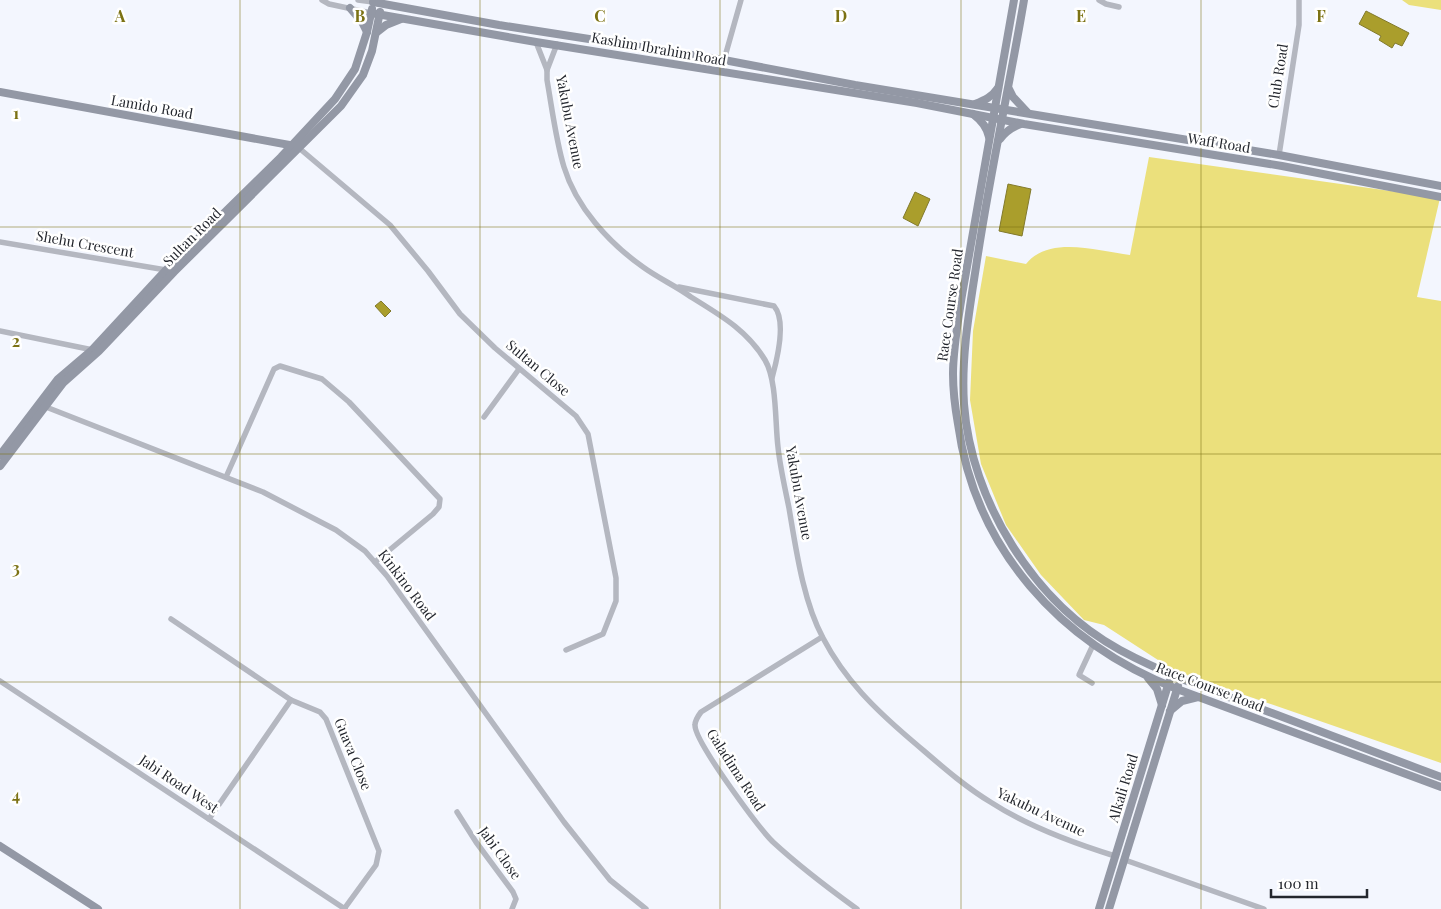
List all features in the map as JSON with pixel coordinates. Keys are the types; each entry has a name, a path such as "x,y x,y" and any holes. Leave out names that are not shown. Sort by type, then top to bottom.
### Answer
{"street":[{"name":"Kashim Ibrahim Road","path":"322,0 329,4 380,15 993,118"},
{"name":"Kashim Ibrahim Road","path":"358,0 382,2 407,8 724,60 854,85 995,108"},
{"path":"396,0 407,8"},
{"path":"724,60 741,0"},
{"name":"Race Course Road","path":"1014,0 955,341 953,375 960,440 979,504 993,534 1025,582 1066,624 1093,645 1147,676 1168,686 1441,787"},
{"name":"Race Course Road","path":"1024,0 979,248 965,344 963,378 964,407 976,466 988,499 1002,528 1032,573 1051,595 1073,616 1119,650 1180,679 1441,777"},
{"path":"1099,0 1119,7"},
{"name":"Club Road","path":"1278,155 1299,25 1299,0"},
{"name":"Sultan Road","path":"0,466 64,384 296,147 335,99 355,69 367,32 373,1"},
{"name":"Sultan Road","path":"0,455 58,379 96,350 166,270 341,106 357,84 372,51 382,2"},
{"path":"350,8 362,22 367,32"},
{"path":"377,32 386,25 402,18"},
{"name":"Yakubu Avenue","path":"536,42 547,70"},
{"name":"Yakubu Avenue","path":"557,44 547,70 547,80 564,167 572,187 586,210 605,235 643,267 734,324 753,342 767,363 772,380 778,449 798,560 808,599 822,637 848,678 875,709 961,782 991,803 1028,823 1084,846 1115,856"},
{"path":"677,64 679,53"},
{"path":"973,104 994,94 999,86"},
{"path":"1009,89 1013,97 1026,112"},
{"name":"Lamido Road","path":"0,92 296,147"},
{"name":"Waff Road","path":"995,108 1278,155 1441,186"},
{"path":"972,113 988,131 990,139"},
{"name":"Waff Road","path":"993,118 1282,166 1441,197"},
{"path":"999,140 1012,127 1024,124"},
{"name":"Sultan Close","path":"296,147 390,226 428,271 460,314 495,348 576,416 588,434 616,578 616,601 603,634 566,650"},
{"name":"Shehu Crescent","path":"0,242 166,270"},
{"path":"676,286 774,306 778,311 780,324 777,358 772,380"},
{"path":"0,331 96,350"},
{"path":"226,477 274,369 280,366 322,379 349,402 440,498 439,507 434,514 375,562"},
{"path":"484,416 519,369"},
{"name":"Kinkino Road","path":"46,406 262,492 336,530 364,551 375,562 564,822 610,880 646,909"},
{"name":"Guava Close","path":"171,619 291,700 320,712 326,718 379,851 376,865 344,909"},
{"name":"Galadima Road","path":"822,637 701,712 696,718 694,726 702,745 754,821 774,842 856,909"},
{"path":"1092,683 1079,676 1093,645"},
{"name":"Alkali Road","path":"1099,909 1172,675"},
{"path":"1147,676 1156,690 1162,705"},
{"name":"Alkali Road","path":"1109,909 1180,679"},
{"name":"Jabi Road West","path":"0,680 344,909"},
{"path":"1170,711 1182,701 1198,697"},
{"path":"208,819 291,700"},
{"name":"Jabi Close","path":"457,812 476,842 513,892 516,899 512,909"},
{"path":"0,846 98,909"},
{"path":"1125,860 1264,909"}],"shaded area":[{"path":"1402,0 1441,0 1441,10 1409,5"},
{"path":"1366,11 1409,33 1402,46 1395,43 1392,48 1379,40 1381,36 1359,24"},
{"path":"1149,157 1440,198 1417,297 1441,301 1441,763 1175,671 1104,625 1084,620 1041,575 1006,525 981,464 970,400 973,331 986,256 1026,264 1036,255 1061,247 1089,248 1130,255"},
{"path":"1008,184 1031,189 1022,236 999,231"},
{"path":"915,192 930,199 918,226 903,218"},
{"path":"381,301 391,311 385,317 375,306"}]}
